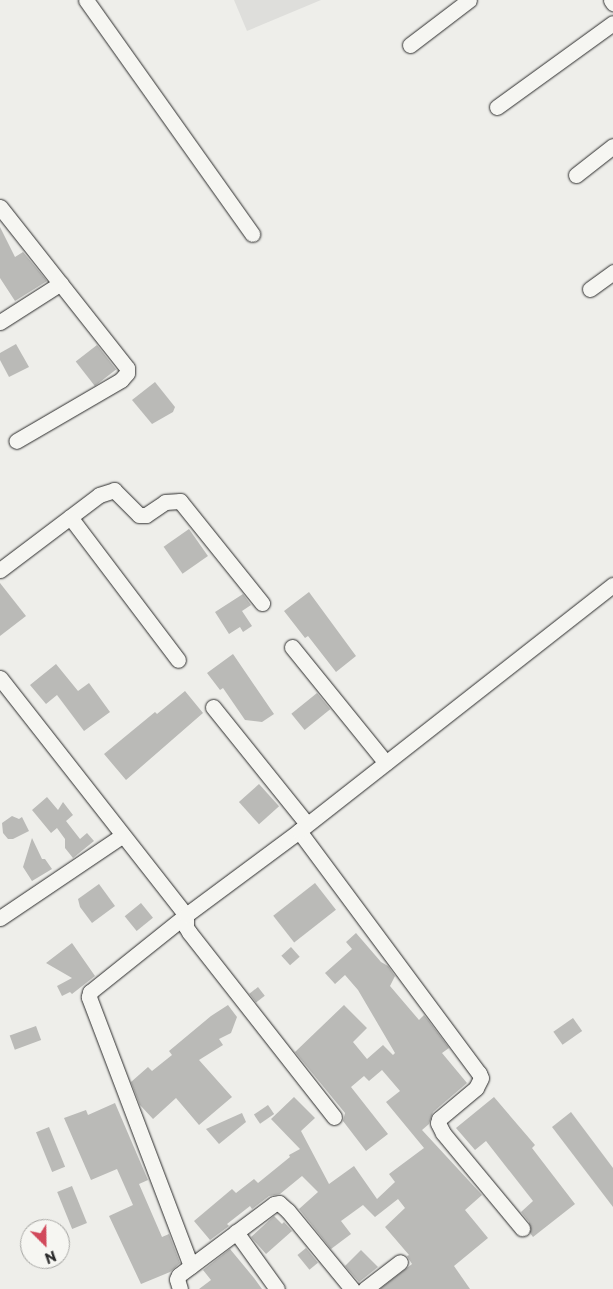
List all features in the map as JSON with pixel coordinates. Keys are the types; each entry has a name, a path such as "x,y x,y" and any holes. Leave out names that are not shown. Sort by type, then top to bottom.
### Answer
{"street":[{"path":"86,0 252,234"},
{"path":"410,45 469,0"},
{"path":"497,107 613,23"},
{"path":"576,175 613,146"},
{"path":"0,206 124,363 127,373 121,380 16,441"},
{"path":"590,289 613,272"},
{"path":"0,322 61,283"},
{"path":"0,570 107,490 114,490 138,515 146,515 164,502 180,501 262,603"},
{"path":"70,517 178,660"},
{"path":"191,1266 89,997 93,988 186,915 303,828 613,585"},
{"path":"292,647 386,763"},
{"path":"0,678 186,915 186,927 189,932 334,1117"},
{"path":"213,707 303,828 479,1073 481,1078 476,1088 439,1119 438,1123 522,1228"},
{"path":"0,918 123,835"},
{"path":"180,1289 177,1279 191,1266 274,1204 280,1203 352,1289"},
{"path":"236,1232 277,1289"},
{"path":"365,1289 400,1262"}],"shaded area":[{"path":"234,0 321,0 247,31"}],"building":[{"path":"0,227 15,257 23,252 47,281 15,301 0,278"},
{"path":"16,344 29,367 9,377 0,360 0,353"},
{"path":"97,345 116,369 95,386 76,362"},
{"path":"155,382 175,407 173,412 152,424 132,400"},
{"path":"189,529 208,556 183,574 164,547"},
{"path":"0,583 26,616 0,636"},
{"path":"309,592 356,656 336,672 308,636 305,638 284,611"},
{"path":"243,594 251,605 242,611 252,626 243,632 240,627 229,634 215,612"},
{"path":"233,654 274,714 262,722 245,720 223,688 220,690 207,673"},
{"path":"56,664 78,691 89,683 110,712 84,731 57,695 46,704 30,685"},
{"path":"185,691 203,713 126,780 104,754 155,712 157,714"},
{"path":"317,693 330,709 305,730 291,714"},
{"path":"259,784 279,806 259,824 239,802"},
{"path":"47,797 58,810 63,802 73,815 66,821 80,839 87,833 94,841 73,858 65,848 65,839 57,828 51,833 32,810"},
{"path":"12,816 19,819 22,817 29,831 13,839 8,839 3,833 2,823"},
{"path":"32,838 42,859 45,859 52,869 32,881 23,867"},
{"path":"315,883 336,910 294,942 273,916"},
{"path":"99,884 115,906 92,923 80,907 78,899"},
{"path":"141,903 153,918 137,931 125,916"},
{"path":"356,933 381,962 388,966 395,976 390,986 419,1020 424,1015 449,1048 442,1053 467,1083 433,1112 429,1124 422,1130 482,1195 465,1210 488,1238 454,1266 470,1289 380,1289 412,1264 407,1256 409,1255 385,1227 405,1208 398,1199 375,1217 363,1205 341,1221 351,1234 331,1249 299,1209 318,1192 302,1176 280,1194 269,1196 252,1209 250,1206 227,1224 229,1226 210,1240 194,1221 232,1189 236,1193 254,1179 258,1183 290,1157 289,1155 300,1149 271,1119 294,1097 315,1118 301,1131 329,1184 354,1166 377,1199 395,1182 389,1174 424,1148 386,1102 400,1091 382,1070 369,1081 364,1076 351,1087 388,1134 366,1151 343,1121 345,1113 295,1052 344,1005 367,1028 353,1042 367,1059 383,1045 393,1055 395,1053 358,990 345,975 335,984 325,973 352,949 346,942"},
{"path":"72,943 95,976 72,994 70,992 62,996 57,986 72,978 46,963"},
{"path":"291,947 300,957 290,965 281,956"},
{"path":"258,987 265,996 256,1002 249,994"},
{"path":"228,1005 237,1017 231,1033 219,1039 223,1045 199,1060 232,1097 199,1125 176,1098 153,1119 140,1105 131,1082 148,1067 152,1071 172,1055 169,1051 211,1016"},
{"path":"573,1018 582,1031 563,1045 553,1032"},
{"path":"36,1026 41,1040 15,1050 10,1036"},
{"path":"494,1097 535,1145 532,1148 575,1204 533,1237 530,1233 529,1222 521,1212 533,1201 486,1141 475,1150 456,1128"},
{"path":"115,1103 148,1180 139,1184 162,1237 169,1234 180,1263 170,1272 141,1284 109,1216 133,1205 117,1169 91,1180 64,1118 86,1110 88,1115"},
{"path":"268,1105 274,1114 260,1124 254,1115"},
{"path":"571,1112 613,1168 613,1207 552,1127"},
{"path":"242,1113 246,1122 219,1144 206,1129"},
{"path":"49,1127 65,1167 52,1172 36,1132"},
{"path":"72,1186 87,1223 72,1229 70,1219 68,1219 57,1192"},
{"path":"274,1216 282,1224 284,1222 292,1231 266,1254 251,1237"},
{"path":"306,1248 318,1263 309,1270 297,1255"},
{"path":"230,1249 262,1289 199,1289 211,1280 203,1270"},
{"path":"361,1250 378,1267 359,1282 345,1266"}]}
